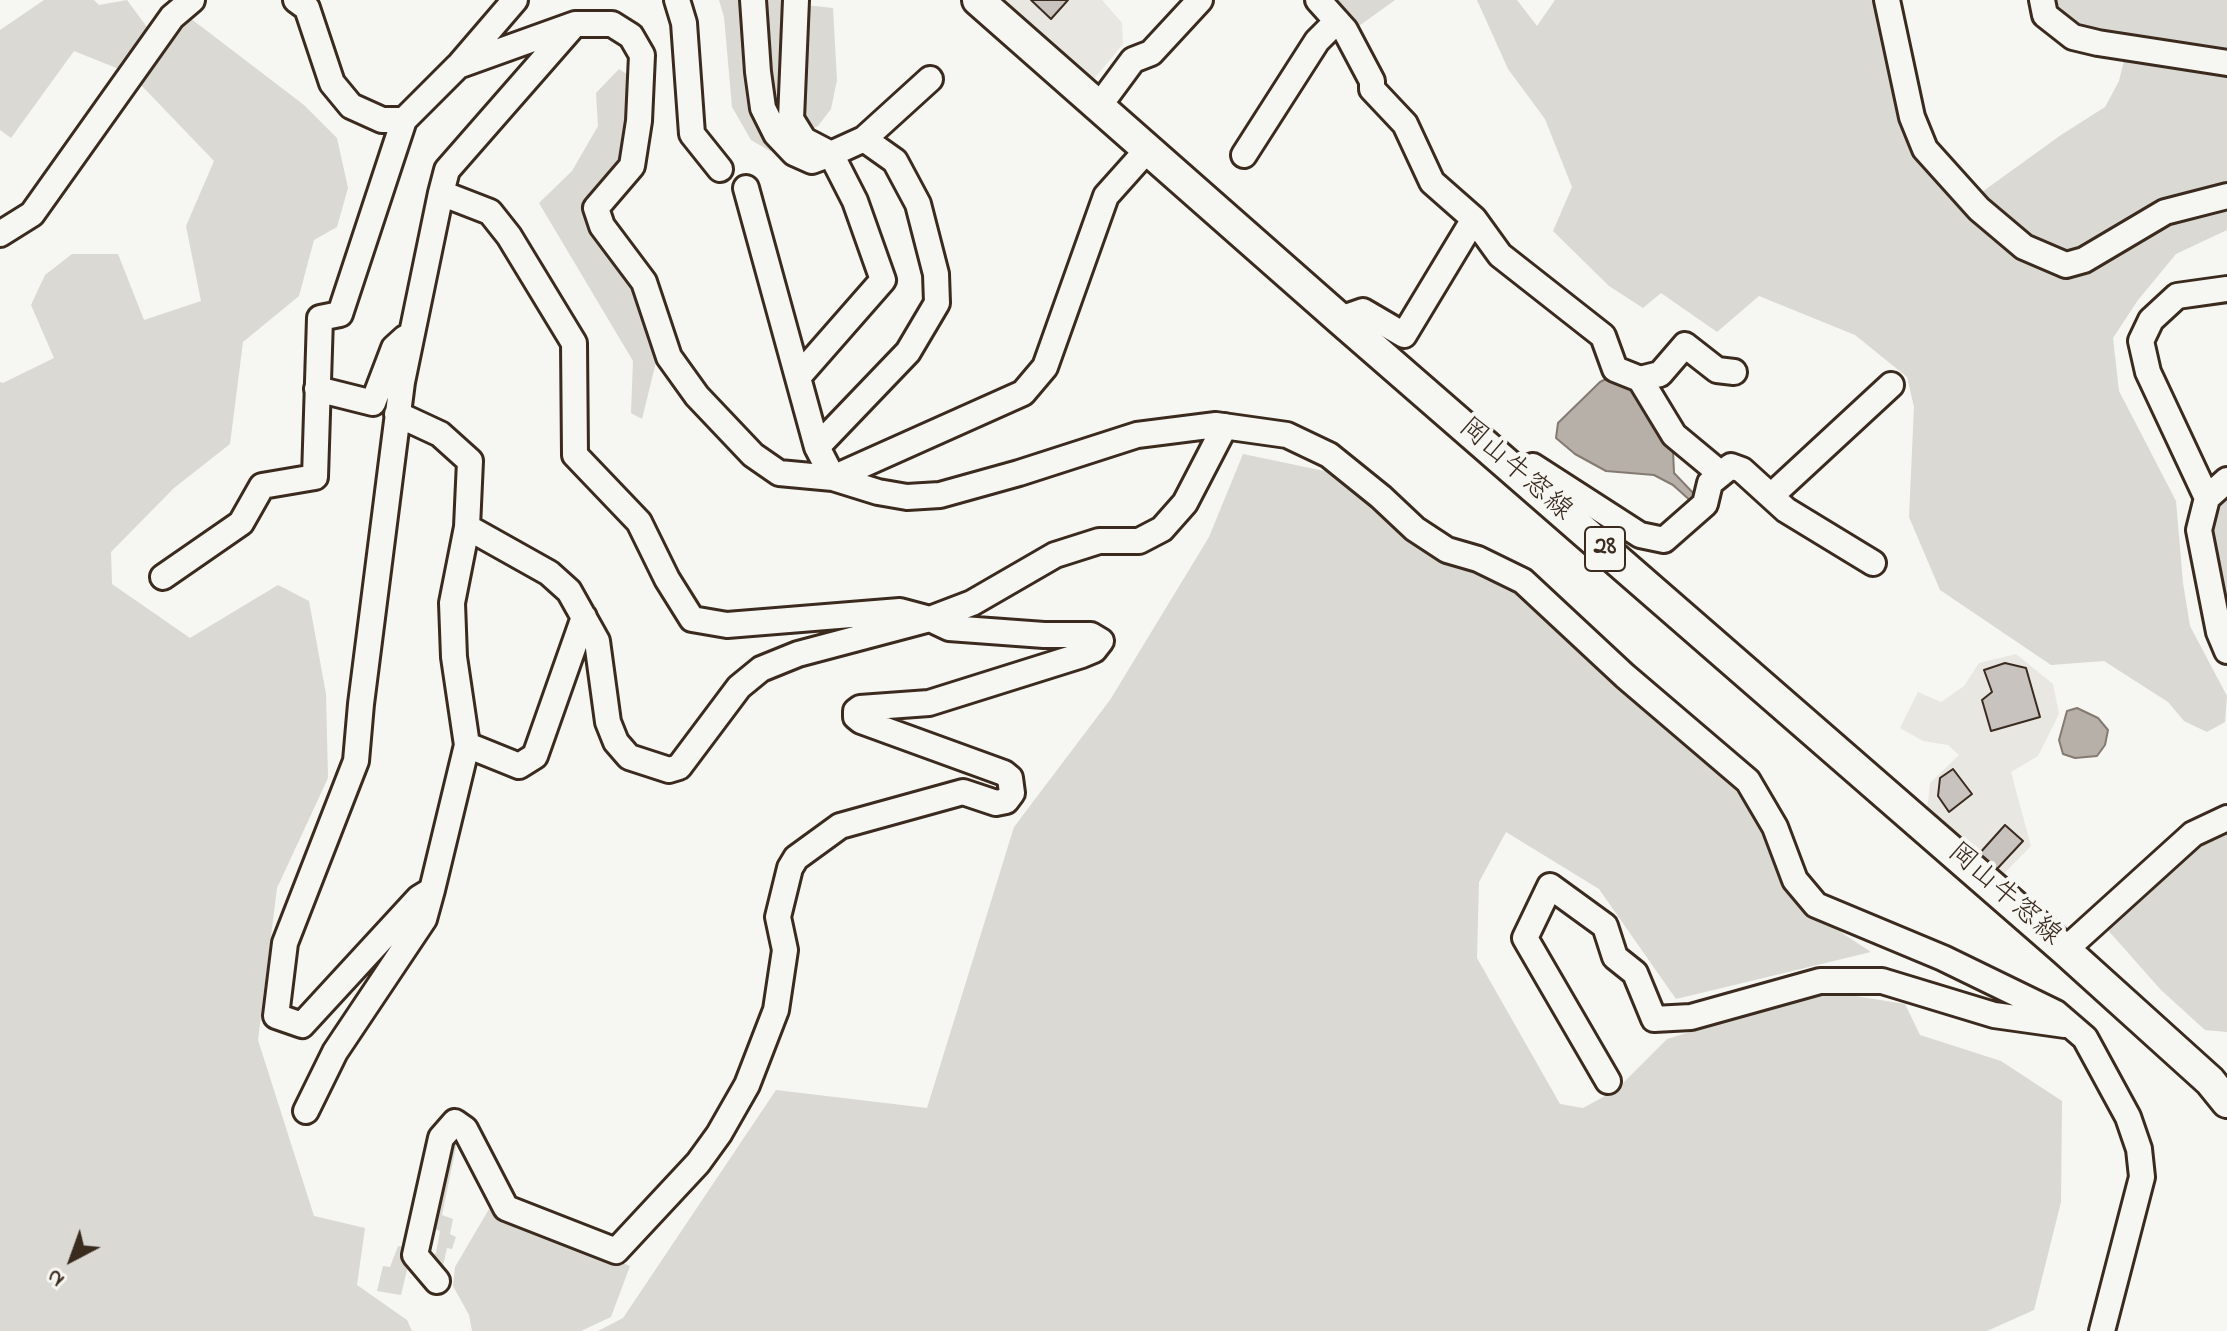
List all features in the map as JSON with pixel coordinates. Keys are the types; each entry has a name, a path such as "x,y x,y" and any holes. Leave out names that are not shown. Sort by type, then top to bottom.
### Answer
{"main road":[{"name":"岡山牛窓線","path":"978,0 2065,950 2210,1081 2227,1102"}],"street":[{"path":"0,234 32,214 172,17 192,0"},
{"path":"296,0 307,8 332,83 351,106 382,120 404,120"},
{"path":"163,577 241,523 262,486 315,477 320,318 340,314 404,120 458,66 515,0"},
{"path":"677,0 684,23 692,134 720,169"},
{"path":"753,0 763,108 776,134 794,153 812,161 864,139 930,79"},
{"path":"796,0 791,119 804,140 831,154 855,201 883,280 798,377"},
{"path":"1099,106 1133,60 1151,53 1200,0"},
{"path":"1318,0 1345,30 1372,81 1372,89 1405,124 1432,182 1474,219 1500,255 1603,336 1615,369 1640,379 1660,374 1685,345 1717,370 1734,372"},
{"path":"1887,0 1912,117 1925,149 1979,209 2024,247 2066,265 2084,260 2165,212 2227,196"},
{"path":"2042,0 2045,15 2073,37 2227,63"},
{"path":"1244,155 1317,41 1337,21"},
{"path":"458,66 575,24 612,24 631,36 642,55 639,121 632,166 596,208 602,226 644,282 669,357 697,396 753,455 779,473 833,478 907,497 940,495 1137,435 1225,426 1287,435 1329,455 1415,529 1447,550 1478,559 1523,581 1625,676 1748,781 1775,827 1795,880 1816,905 1943,958 2056,1013 2085,1038 2128,1117 2139,1149 2142,1177 2102,1331"},
{"path":"432,890 419,898 302,1025 276,1016 285,943 356,761 397,414 410,334 447,170 575,24"},
{"path":"817,447 908,352 937,303 936,274 918,204 895,161 864,139"},
{"path":"833,478 1023,393 1045,367 1106,196 1148,149"},
{"path":"746,188 817,447 833,478"},
{"path":"437,1281 415,1255 441,1138 455,1122 465,1129 506,1208 616,1251 698,1163 747,1085 776,1010 785,950 778,917 790,868 796,858 840,826 963,792 996,803 1006,801 1012,793 1010,778 1004,773 861,721 856,717 856,711 860,708 929,703 1082,655 1094,650 1101,641 1091,635 949,628 900,611 727,625 692,619 667,579 639,522 575,455 574,343 509,236 490,212 441,193"},
{"path":"1340,319 1363,311 1404,335 1474,219"},
{"path":"2207,498 2148,372 2141,341 2151,320 2177,296 2227,289"},
{"path":"317,389 373,403 394,348 410,334"},
{"path":"1640,379 1674,435 1721,474"},
{"path":"1771,496 1891,385"},
{"path":"306,1111 335,1052 424,919 467,745 454,657 452,603 467,527 470,461 440,434 397,414"},
{"path":"467,527 549,573 569,591 597,641 608,722 616,742 629,757 669,770 679,767 739,687 761,669 798,654 930,619 972,603 1055,555 1099,541 1139,541 1162,529 1185,503 1225,426"},
{"path":"1522,477 1533,466 1640,535 1664,540 1705,504 1710,483 1731,466 1742,470 1786,510 1873,563"},
{"path":"2227,480 2207,498 2199,530 2219,632 2227,651"},
{"path":"467,745 519,766 535,756 584,617"},
{"path":"2065,950 2193,834 2227,818"},
{"path":"1608,1081 1525,938 1550,886 1605,926 1615,957 1635,973 1654,1019 1691,1017 1820,981 1882,981 1994,1015 2071,1026"}],"shaded area":[{"path":"44,0 94,0 99,5 127,0 149,30 119,69 74,51 11,138 0,130 0,30"},
{"path":"719,0 786,0 787,3 833,8 837,80 831,109 818,126 770,151 751,140 732,107 724,17"},
{"path":"994,0 1102,0 1122,23 1123,44 1089,85"},
{"path":"1328,0 1395,0 1352,31"},
{"path":"1477,0 1517,0 1537,26 1555,0 1878,0 1901,110 1964,205 2105,107 2119,81 2129,40 2087,34 2066,22 2050,0 2227,0 2227,230 2176,254 2138,300 2113,338 2119,391 2176,501 2190,626 2227,696 2225,722 2207,732 2184,721 2168,702 2104,661 2051,665 1940,590 1909,517 1914,407 1907,377 1855,335 1759,296 1717,332 1661,293 1643,308 1609,286 1553,231 1572,187 1545,119 1508,69"},
{"path":"190,18 304,105 337,138 348,188 337,227 314,240 299,296 243,342 230,444 174,488 111,552 112,584 190,638 278,585 309,601 326,694 328,778 277,888 258,1040 314,1216 365,1228 357,1285 407,1320 412,1331 0,1331 0,382 54,358 31,305 45,275 72,254 118,254 144,320 201,301 186,226 214,161 141,85"},
{"path":"619,69 633,78 623,163 588,200 637,288 657,358 642,419 631,413 633,361 539,203 572,171 598,126 596,93"},
{"path":"1614,375 1627,379 1647,408 1656,429 1673,450 1674,473 1697,497 1693,503 1673,485 1654,475 1606,471 1575,454 1556,438 1558,423 1600,382"},
{"path":"1243,454 1334,473 1422,550 1514,590 1730,782 1755,818 1801,906 1871,952 1676,999 1599,889 1506,832 1479,882 1477,958 1560,1104 1583,1108 1616,1090 1667,1039 1824,991 1905,1004 1920,1035 2001,1061 2062,1101 2061,1202 2034,1310 1987,1331 598,1331 623,1318 776,1090 927,1108 1014,827 1110,700 1209,537"},
{"path":"2227,489 2227,613 2207,527 2221,494"},
{"path":"2016,654 2053,684 2059,714 2038,756 2011,772 2031,846 1997,881 1927,810 1930,783 1959,755 1948,745 1923,741 1900,728 1918,692 1941,702 1964,686 1979,663"},
{"path":"2077,708 2098,718 2108,730 2105,745 2097,756 2075,758 2063,754 2059,740 2067,711"},
{"path":"2227,829 2227,1032 2205,1030 2161,990 2106,928 2190,847"},
{"path":"446,1140 457,1142 442,1215 453,1219 450,1234 456,1237 452,1249 447,1248 442,1270 428,1260 436,1253 440,1231 427,1226"},
{"path":"489,1209 630,1266 611,1317 581,1331 472,1331 469,1315 453,1286 455,1267"},
{"path":"398,1246 412,1249 401,1295 377,1291 383,1266 390,1267"}],"building":[{"path":"1031,0 1068,0 1051,19"},
{"path":"2005,663 2026,668 2040,717 1991,731 1982,700 1992,692 1984,670"},
{"path":"1953,769 1972,794 1949,812 1938,796 1940,778"},
{"path":"2005,825 2023,841 1996,870 1979,854"}]}
